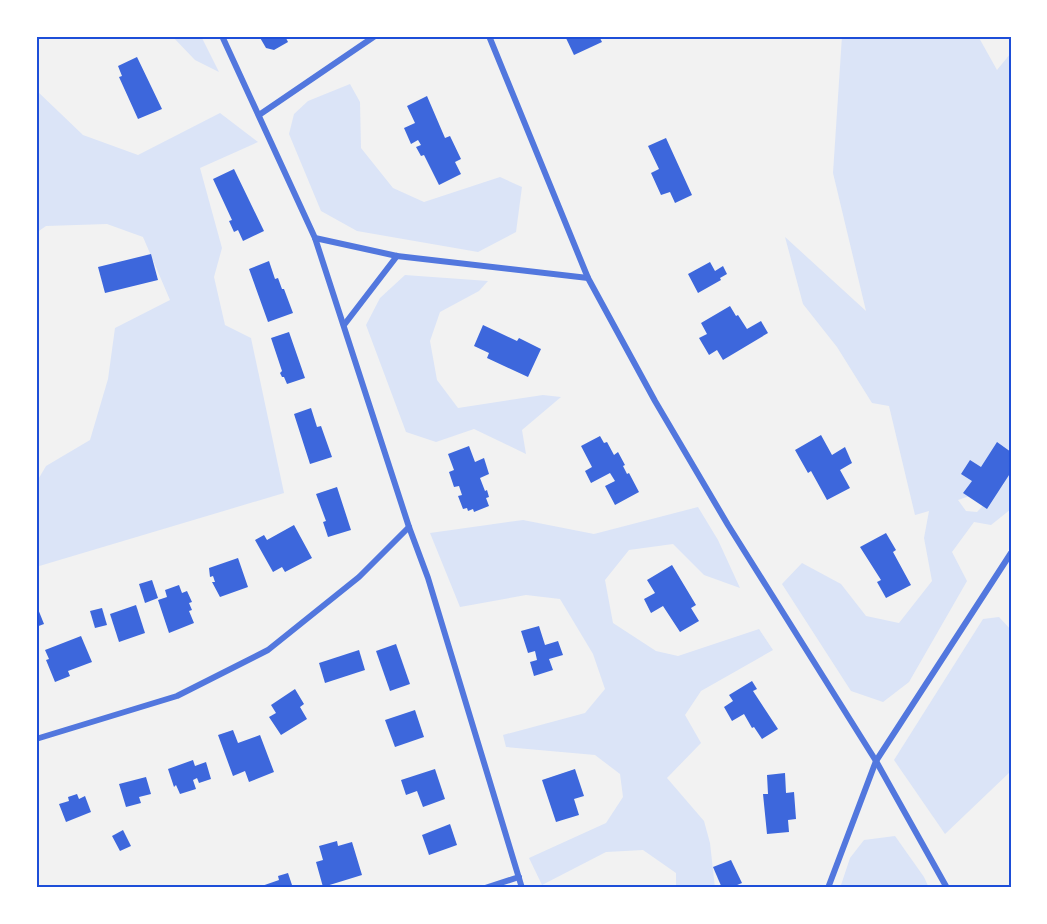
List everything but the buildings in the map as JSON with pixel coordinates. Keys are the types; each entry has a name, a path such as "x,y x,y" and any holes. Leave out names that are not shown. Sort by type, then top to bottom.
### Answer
{"street":[{"path":"222,36 315,238 409,527 428,578 522,888"},
{"path":"259,115 375,36"},
{"path":"489,36 588,278 728,525 876,761 947,888"},
{"path":"315,238 397,256 588,278"},
{"path":"344,325 397,256"},
{"path":"36,739 177,696 268,650 358,577 409,527"},
{"path":"828,888 876,761 1011,553"},
{"path":"485,888 519,877"}],"shaded area":[{"path":"172,36 201,36 219,72 195,60"},
{"path":"842,36 978,36 997,70 1011,53 1011,509 991,525 974,522 952,552 967,581 909,682 883,702 851,691 782,584 802,563 841,584 866,616 899,623 932,581 924,538 929,511 915,515 889,406 872,403 837,347 803,304 785,237 866,311 833,173","holes":["1004,484 977,512 966,511 958,500"]},
{"path":"350,84 360,102 361,148 393,188 424,202 500,177 522,187 516,232 478,252 357,231 321,211 289,134 294,114 308,101"},
{"path":"36,90 83,135 138,155 220,113 258,142 200,168 222,248 214,277 225,325 251,338 284,493 36,567 36,483 46,466 90,440 108,379 115,328 170,300 143,237 107,224 46,226 36,233"},
{"path":"405,275 488,281 479,291 440,312 430,341 437,380 458,408 543,395 561,397 522,430 526,454 474,429 436,442 406,432 366,325 380,298"},
{"path":"698,507 718,540 740,588 704,575 673,544 629,550 605,580 613,623 656,651 678,656 759,629 773,650 701,691 685,715 701,743 667,778 704,821 710,843 715,888 676,888 676,873 643,850 606,852 542,885 529,858 606,823 623,797 620,774 595,755 506,747 503,735 585,713 605,689 593,654 560,599 526,595 460,607 430,533 523,520 594,534"},
{"path":"999,617 1011,630 1011,771 945,834 894,760 983,619"},
{"path":"895,836 924,877 929,888 840,888 850,858 864,840"}]}
